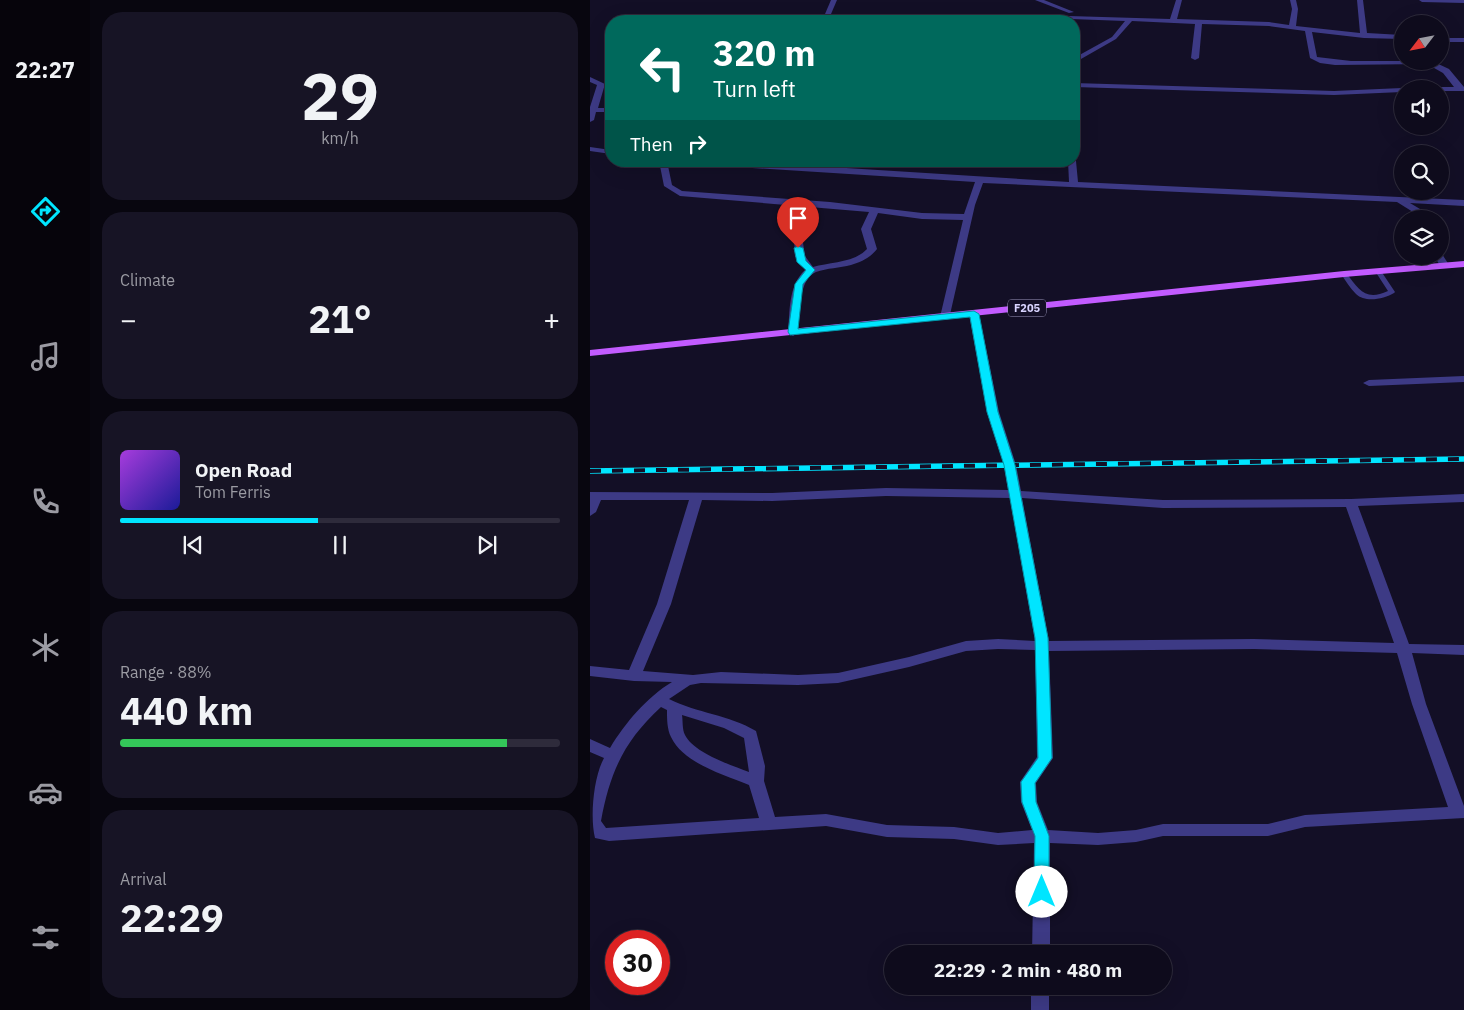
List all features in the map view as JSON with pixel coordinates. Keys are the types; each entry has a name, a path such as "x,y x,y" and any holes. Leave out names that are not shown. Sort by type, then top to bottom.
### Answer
{"main road":[{"name":"F205","path":"1449,262 1464,264"},
{"name":"F205","path":"590,353 1378,271 1416,265"}],"street":[{"path":"828,15 834,0"},
{"path":"1038,0 1072,14 1131,19 1292,27 1364,36 1394,37"},
{"path":"1173,21 1180,0"},
{"path":"1292,27 1295,9 1293,0"},
{"path":"1360,0 1364,36"},
{"path":"1422,0 1464,1"},
{"path":"1080,58 1114,38 1131,19"},
{"path":"1195,58 1198,22"},
{"path":"1308,29 1314,58 1318,60 1394,62"},
{"path":"1449,40 1464,40"},
{"path":"1444,70 1462,88"},
{"path":"590,79 601,84 590,120"},
{"path":"1080,85 1334,93 1394,90"},
{"path":"1449,89 1462,88"},
{"path":"594,110 605,110"},
{"path":"590,149 605,151"},
{"path":"664,167 668,186 680,193 748,197 922,216 968,217"},
{"path":"782,167 980,180 1394,200"},
{"path":"1073,167 1074,184"},
{"path":"945,317 973,196 980,180"},
{"path":"1398,200 1464,203"},
{"path":"1398,200 1415,210"},
{"path":"793,332 799,284 811,270 856,261 869,254 872,249 866,236 866,227 867,221 875,211"},
{"path":"789,233 799,238 798,248 802,262 811,270"},
{"path":"974,314 993,412 1010,465 1031,574 1042,646 1045,758 1028,782 1029,802 1042,836 1041,945"},
{"path":"1369,383 1464,380"},
{"path":"590,512 593,496 772,496 886,492 1015,494 1163,504 1351,502 1464,498"},
{"path":"634,676 664,604 697,496"},
{"path":"701,678 676,686 659,700 624,738 608,765 596,805 593,822 601,834 826,820 887,831 954,834 998,839 1042,836 1098,839 1136,836 1164,830 1268,830 1305,821 1461,812 1419,704 1403,648 1351,502"},
{"path":"590,671 634,676 701,678 798,680 838,678 909,662 966,646 998,644 1042,646 1254,644 1464,650"},
{"path":"659,700 674,709 740,727 751,735 757,766 756,781 770,824"},
{"path":"674,709 678,735 688,747 707,760 756,781"},
{"path":"590,745 613,756"},
{"path":"1040,995 1040,1010"}],"lane":[{"path":"1344,274 1360,295 1388,295 1392,292 1378,271"}],"railway":[{"path":"590,471 1464,459"}],"route":[{"path":"798,248 802,262 811,270 799,284 793,332 974,314 993,412 1010,465 1042,638 1045,758 1028,782 1029,802 1042,836 1042,892"}]}
